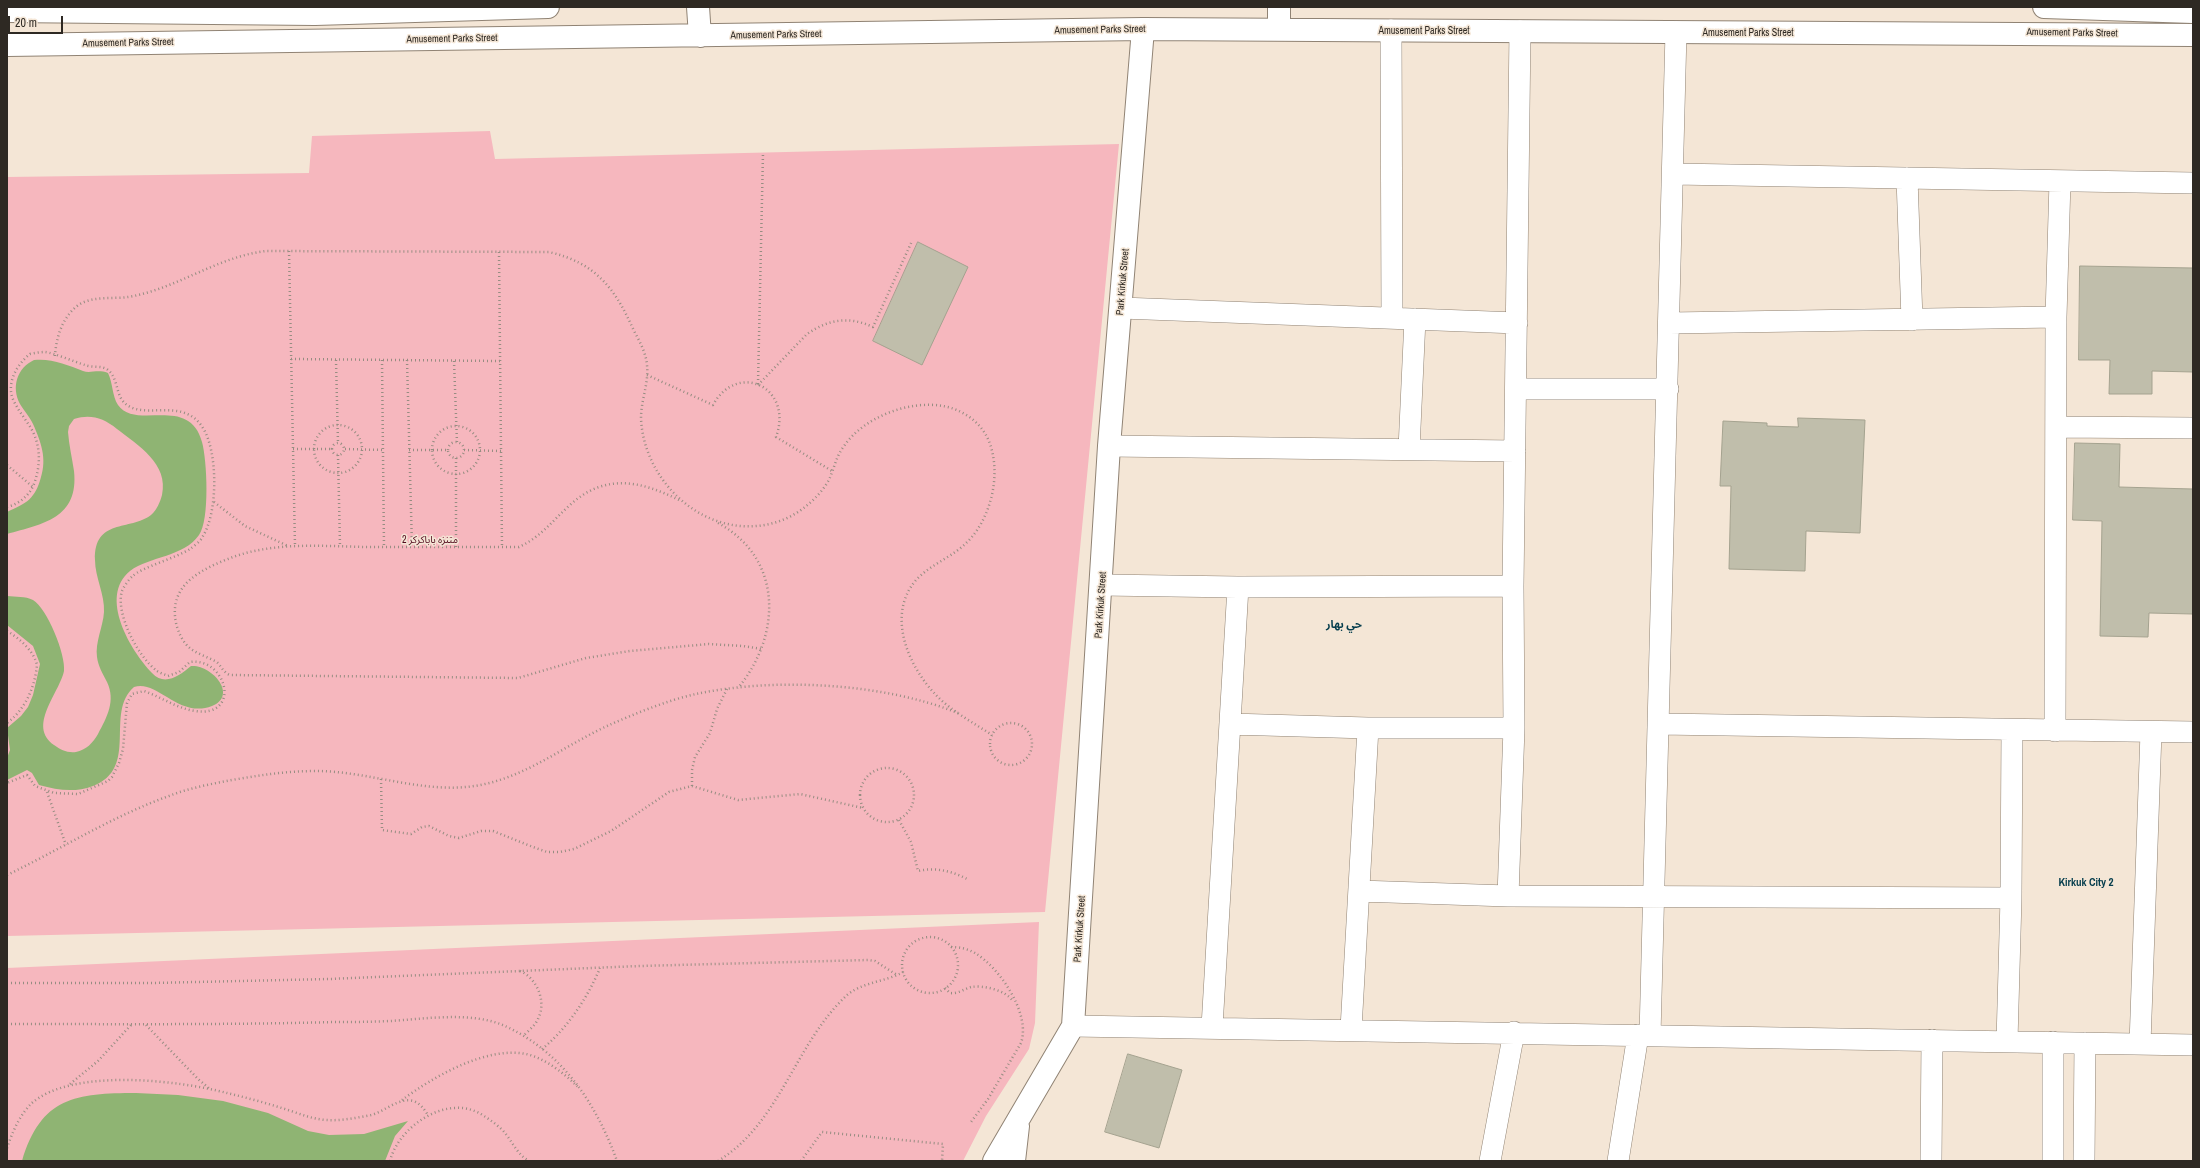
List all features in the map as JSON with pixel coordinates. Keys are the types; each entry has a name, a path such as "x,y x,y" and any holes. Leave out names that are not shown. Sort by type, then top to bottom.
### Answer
{"main road":[{"path":"7,11 315,14 548,7"},
{"path":"698,7 700,36"},
{"path":"1279,7 1279,29"},
{"path":"2044,7 2193,12"},
{"path":"2064,33 2065,7"},
{"path":"2105,9 2105,34"},
{"name":"Amusement Parks Street","path":"7,45 1143,29 2064,33 2193,35"},
{"name":"Park Kirkuk Street","path":"994,1161 1073,1026 1102,585 1109,446 1143,29"},
{"path":"1014,1161 1018,1119"}],"street":[{"path":"1391,30 1392,318"},
{"path":"1508,896 1514,728 1513,586 1520,31"},
{"path":"1618,1161 1644,1035 1654,896 1674,174 1676,32"},
{"path":"1674,174 2193,183"},
{"path":"1908,178 1912,320"},
{"path":"2055,731 2056,317 2060,181"},
{"path":"1121,308 1517,323"},
{"path":"1670,323 2056,317"},
{"path":"1409,449 1415,319"},
{"path":"1516,389 1668,389"},
{"path":"2056,426 2193,428"},
{"path":"1109,446 1515,451"},
{"path":"1102,585 1238,587 1513,586"},
{"path":"1212,1027 1238,587"},
{"path":"1230,724 1368,728 1514,728"},
{"path":"1658,724 2193,732"},
{"path":"1351,1029 1368,728"},
{"path":"2007,1041 2011,898 2012,730"},
{"path":"2140,1044 2151,732"},
{"path":"1359,891 1508,896 2011,898"},
{"path":"1073,1026 1351,1029 2193,1045"},
{"path":"1490,1161 1514,1032"},
{"path":"1931,1161 1932,1040"},
{"path":"2053,1042 2053,1161"},
{"path":"2084,1161 2085,1043"}],"path":[{"path":"758,385 763,153"},
{"path":"758,385 807,334 817,327 827,323 847,320 856,320 873,327 912,241"},
{"path":"289,251 296,546"},
{"path":"55,356 56,341 62,327 72,310 87,300 135,295 246,254 289,251 549,252 578,261 603,279 620,302 645,355 647,374 642,408 643,434 648,450 661,478 671,492 683,502"},
{"path":"499,252 502,547"},
{"path":"7,507 29,495 39,470 40,459 34,435 15,405 11,386 14,372 30,354 42,352 85,365 104,368 113,376 120,396 131,409 140,411 153,409 175,409 194,418 202,427 208,440 212,461 214,501 203,537 175,558 134,574 122,589 120,606 134,641 157,671 168,676 179,672 190,662 200,663 212,669 222,679 225,685 226,693 222,700 211,710 194,711 168,703 144,691 136,692 129,697 127,703 123,749 112,777 102,784 78,794 47,792 35,786 27,775 7,783"},
{"path":"291,359 500,362"},
{"path":"336,360 338,442"},
{"path":"382,360 384,547"},
{"path":"407,360 412,547"},
{"path":"454,361 457,443"},
{"path":"647,374 713,405 718,395 727,388 738,383 748,382 758,385 771,394 779,407 780,418 776,437 832,471"},
{"path":"709,518 724,524 746,526 768,525 782,521 794,515 813,500 823,488 844,445 853,435 884,415 901,408 918,405 950,407 967,414 987,436 993,451 995,468 994,486 990,503 974,536 963,546 926,570 914,583 903,609 902,627 909,656 937,696 992,735"},
{"path":"338,425 350,428 355,432 359,437 363,449 358,463 346,472 339,474 321,466 317,461 314,449 317,437 321,432 338,425"},
{"path":"456,426 470,431 475,436 480,450 479,458 470,470 456,475 442,470 436,465 432,450 433,443 442,431 456,426"},
{"path":"332,449 334,444 338,442"},
{"path":"338,442 342,444 344,449"},
{"path":"456,458 450,456 448,450 451,444 461,444 464,450"},
{"path":"293,449 332,449"},
{"path":"332,449 335,454 338,455 340,546"},
{"path":"344,449 383,450"},
{"path":"338,455 342,454 344,449"},
{"path":"409,450 448,450"},
{"path":"464,450 501,451"},
{"path":"456,458 461,455 464,450"},
{"path":"456,458 456,547"},
{"path":"7,465 33,487"},
{"path":"738,688 750,672 762,649 769,619 770,605 765,579 754,553 746,542 732,531 683,502 652,488 625,482 611,483 584,495 571,504 530,542 519,547 296,546 265,549 232,557 200,573 186,583 178,592 174,616 177,629 190,648 216,661 225,673 230,675 510,678 528,676 586,658 630,651 710,644 762,649"},
{"path":"214,501 245,526 288,547"},
{"path":"7,631 25,646 37,665 29,695 19,712 7,723"},
{"path":"7,875 151,803 171,795 214,783 275,772 320,771 438,787 461,788 485,784 529,768 607,726 694,694 738,688 816,686 902,695 927,702 964,716"},
{"path":"692,786 692,770 695,757 710,733 717,709 727,689"},
{"path":"1005,724 1018,724 1024,727 1031,738 1031,752 1021,762 1014,765 1000,762 991,750 990,744 992,735 999,726 1005,724"},
{"path":"882,767 899,770 912,782 915,797 909,811 898,820 882,822 868,815 863,808 860,791 867,775 882,767"},
{"path":"381,779 382,830 411,834 422,826 428,826 449,836 459,838 480,831 494,831 547,852 560,852 580,846 611,831 669,792 692,786 738,800 800,794 863,808"},
{"path":"47,792 66,845"},
{"path":"898,820 911,842 918,871 937,869 958,874 967,879"},
{"path":"936,937 951,947 956,954 957,972 953,980 945,988 930,993 913,987 903,972 902,962 910,945 918,939 936,937"},
{"path":"951,947 969,950 986,961 1003,981 1024,1023 1024,1032 1021,1043 988,1099 971,1122"},
{"path":"7,983 321,980 600,968 868,960 875,961 897,975"},
{"path":"542,1049 554,1039 581,1005 600,968"},
{"path":"519,971 527,975 536,984 542,1002 539,1019 523,1036"},
{"path":"718,1161 734,1151 767,1115 813,1034 846,995 869,984 903,972"},
{"path":"945,988 950,994 954,994 971,987 992,989 1006,994 1016,1005"},
{"path":"7,1024 145,1025 388,1021 448,1017 480,1020 503,1025 542,1049 569,1072 583,1091 606,1134 617,1161"},
{"path":"7,1148 11,1134 32,1104 70,1084 98,1061 132,1025"},
{"path":"145,1025 210,1090"},
{"path":"70,1084 92,1081 161,1082 249,1098 306,1117 326,1120 372,1114 402,1100 420,1087 449,1071 492,1056 511,1053 527,1054 543,1062 570,1079 583,1091"},
{"path":"402,1100 413,1101 422,1106 428,1115"},
{"path":"390,1161 407,1133 428,1115 441,1110 458,1109 471,1109 483,1115 506,1134 515,1148 529,1161"},
{"path":"801,1161 822,1132 943,1144 942,1161"}],"green space":[{"name":"متنزه باباكركر 2","path":"490,131 495,159 1119,144 1045,912 7,936 7,177 309,173 312,136"},
{"path":"1039,922 1035,1023 1029,1049 986,1116 963,1161 7,1161 7,968"}],"shaded area":[{"path":"34,360 53,361 86,372 100,371 108,373 116,401 118,405 126,412 137,415 174,416 186,420 195,428 202,442 204,451 206,504 205,517 199,535 185,548 147,562 130,571 121,582 117,595 117,609 127,638 152,673 162,679 167,679 177,676 191,666 199,667 214,675 219,681 223,695 220,701 212,706 200,709 179,704 151,688 143,686 134,687 126,698 122,711 119,754 115,767 107,778 93,786 79,790 59,789 39,785 32,773 27,770 7,780 7,758 10,750 7,728 21,716 28,707 33,695 40,664 33,646 7,625 7,596 27,598 33,600 38,605 44,612 54,632 62,654 64,671 44,719 43,729 46,737 54,745 64,751 76,752 83,750 98,734 107,715 111,696 110,689 97,657 97,646 104,606 95,566 96,547 100,538 107,532 115,528 143,520 151,515 157,508 162,495 163,484 161,474 150,456 112,425 97,418 91,417 74,419 69,426 68,432 74,471 74,487 71,499 64,509 56,516 33,527 7,534 7,512 25,503 33,495 39,484 43,470 42,450 38,437 32,421 17,398 16,391 17,379 20,373 28,363"},
{"path":"136,1093 178,1095 223,1101 268,1113 308,1131 329,1135 364,1134 408,1121 395,1136 385,1161 22,1161 30,1140 39,1123 51,1111 64,1103 79,1098 96,1095"}],"building":[{"path":"918,242 968,267 922,365 873,341"},
{"path":"2080,266 2193,268 2193,372 2152,371 2152,394 2109,394 2110,360 2079,360"},
{"path":"1798,418 1865,420 1860,533 1806,531 1805,571 1729,569 1731,486 1720,486 1723,421 1767,423 1767,426 1798,427"},
{"path":"2075,443 2120,444 2119,487 2193,489 2193,614 2149,613 2148,637 2100,636 2102,521 2073,520"},
{"path":"1128,1054 1182,1070 1159,1148 1105,1132"}],"district":[{"name":"حي بهار","path":"1344,625"},
{"name":"Kirkuk City 2","path":"2086,883"}]}
